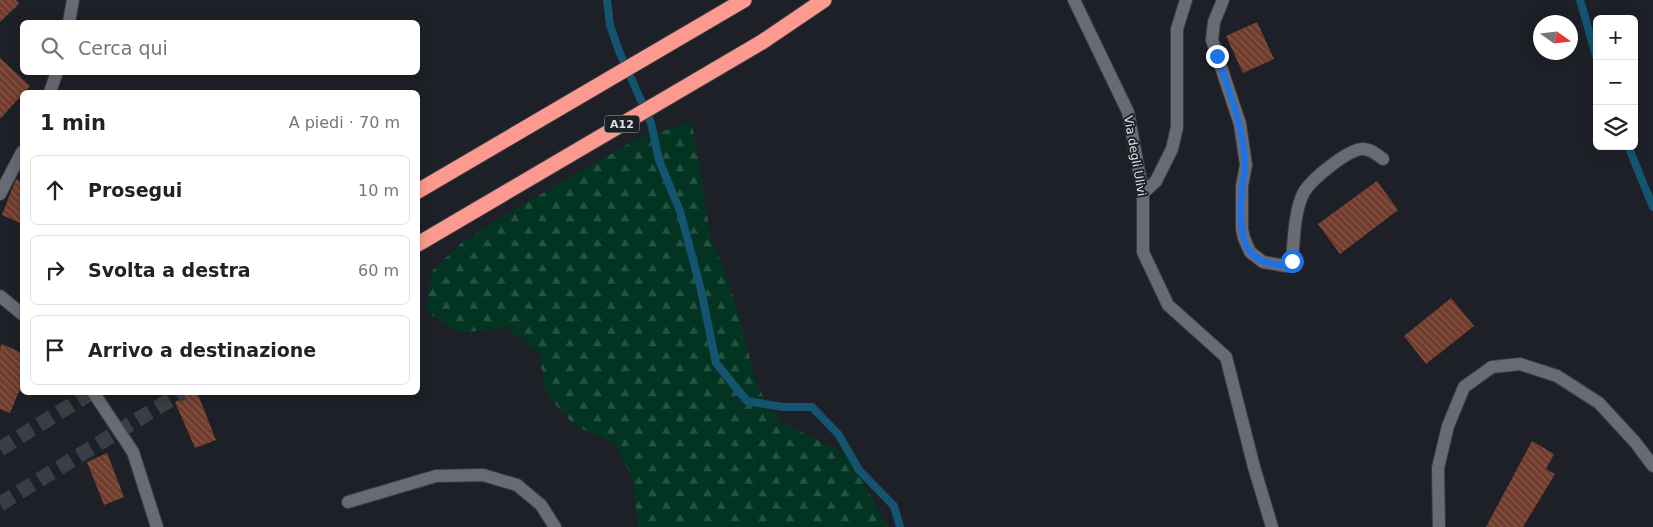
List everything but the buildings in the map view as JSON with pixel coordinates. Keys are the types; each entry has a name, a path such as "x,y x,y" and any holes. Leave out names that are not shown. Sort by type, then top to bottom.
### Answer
{"highway":[{"path":"420,190 744,0"},
{"name":"A12","path":"420,243 762,42 824,0"}],"street":[{"path":"69,20 72,0"},
{"name":"Via degli Ulivi","path":"1074,0 1128,112 1143,193 1144,252 1168,305 1226,357 1254,467 1272,527"},
{"path":"1143,193 1156,181 1172,149 1177,127 1177,29 1186,0"},
{"path":"1223,0 1214,22 1212,40 1240,124 1246,165 1242,186 1242,229 1246,246 1250,252 1263,262 1286,266 1292,261 1294,230 1305,190 1327,169 1354,150 1370,149 1383,159"},
{"path":"51,90 56,75"},
{"path":"0,194 20,156"},
{"path":"0,296 20,312"},
{"path":"1439,527 1438,468 1448,426 1464,387 1492,367 1520,364 1557,376 1599,403 1635,442 1653,466"},
{"path":"95,395 133,452 156,527"},
{"path":"348,502 436,476 483,475 516,485 541,505 555,527"}],"green space":[{"path":"692,122 711,239 728,278 758,388 780,422 854,458 869,494 888,527 638,527 633,480 614,443 575,426 546,394 539,353 506,327 461,333 425,311 432,271 461,243 495,221 635,140"}],"waterway":[{"path":"607,0 610,25 619,51 651,123 659,160 680,211 701,290 716,363 747,401 783,407 812,407 839,435 859,470 894,506 900,527"},
{"path":"1580,0 1593,45"},
{"path":"1630,150 1653,207"}],"tunnel":[{"path":"0,449 87,395"},
{"path":"0,504 178,395"}],"route":[{"path":"1217,56 1240,124 1246,165 1242,186 1242,229 1246,246 1250,252 1263,262 1286,266 1292,261"}]}
